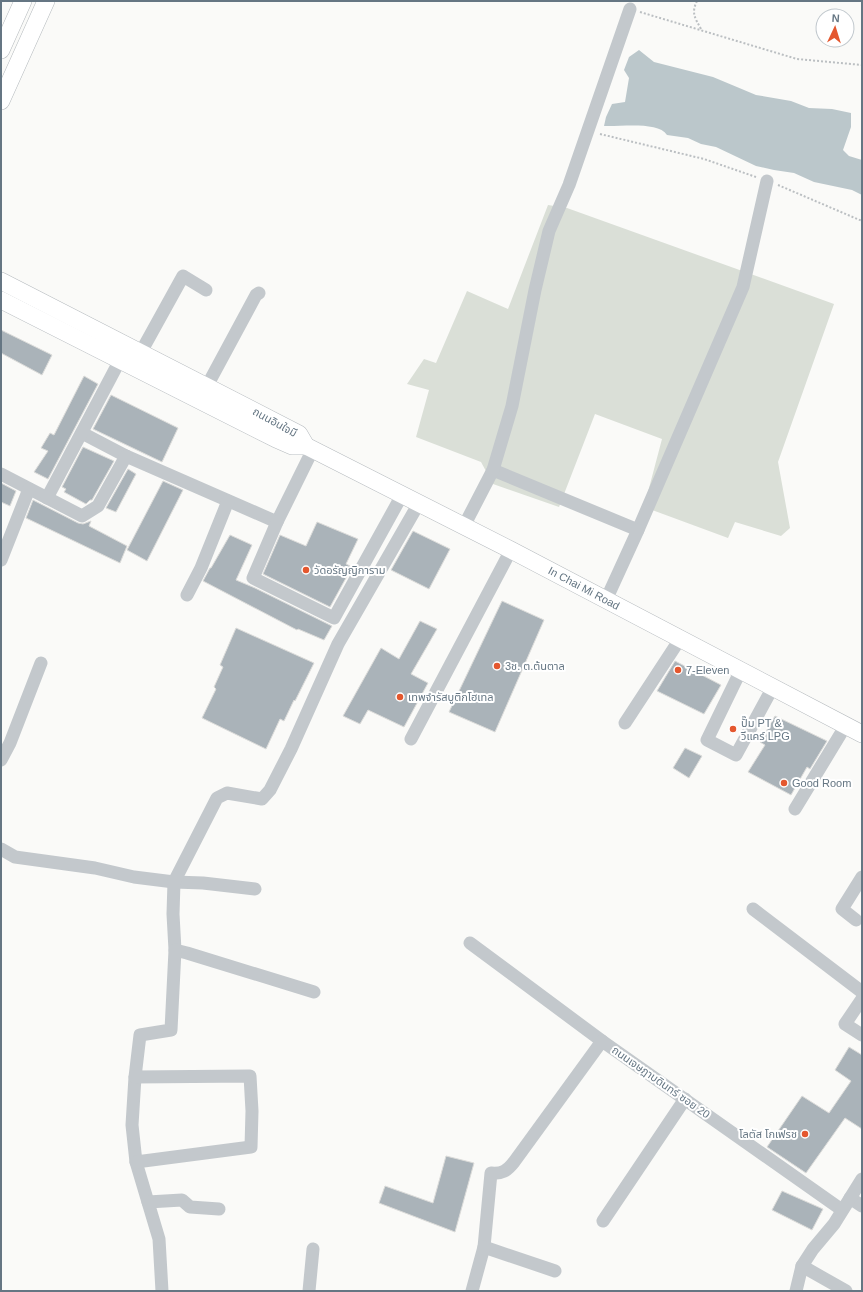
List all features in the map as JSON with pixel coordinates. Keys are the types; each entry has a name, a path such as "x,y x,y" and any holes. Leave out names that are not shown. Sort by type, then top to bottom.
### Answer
{"main road":[{"path":"1,50 23,1"},
{"path":"1,101 46,1"},
{"name":"ถนนอินใจมี","path":"1,281 299,434 309,448"},
{"name":"ถนนอินใจมี","path":"1,300 276,439 292,446 309,448"},
{"name":"In Chai Mi Road","path":"309,448 511,550 862,734"}],"street":[{"path":"464,526 493,470 512,406 535,290 549,232 569,185 630,9"},
{"path":"606,600 638,530 743,287 767,181"},
{"path":"141,352 183,276 206,290"},
{"path":"208,386 259,293"},
{"path":"47,498 120,360"},
{"path":"82,432 126,456 228,502 277,522"},
{"path":"309,448 253,578 334,618 402,495"},
{"path":"1,474 82,516 98,506 126,456"},
{"path":"493,470 638,530"},
{"path":"1,560 29,489"},
{"path":"186,595 201,568 228,502"},
{"path":"162,1291 159,1239 136,1162 132,1126 135,1077 140,1035 171,1030 175,950 173,914 174,882 217,798 227,793 262,799 270,790 291,749 338,644 419,503"},
{"path":"411,739 511,550"},
{"path":"625,723 680,639"},
{"path":"1,760 10,742 41,663"},
{"path":"741,670 707,740 736,755 771,686"},
{"path":"795,809 846,725"},
{"path":"1,849 15,857 95,868 134,877 255,889"},
{"path":"856,920 842,909 862,876"},
{"path":"753,909 862,992"},
{"path":"470,943 602,1041"},
{"path":"175,950 314,992"},
{"path":"862,999 845,1024 862,1035"},
{"name":"ถนนเจษฎาบดินทร์ ซอย 20","path":"484,1247 491,1173 507,1171 602,1041 842,1210"},
{"path":"135,1077 250,1076 252,1111 251,1147 136,1162"},
{"path":"603,1221 685,1099"},
{"path":"796,1291 802,1266 813,1249 834,1224 862,1179"},
{"path":"850,1198 862,1206"},
{"path":"148,1202 182,1200 190,1207 219,1209"},
{"path":"472,1291 484,1247 554,1271"},
{"path":"308,1291 313,1249"},
{"path":"802,1266 846,1291"}],"path":[{"path":"697,1 694,6 694,18 702,30"},
{"path":"630,9 648,13 797,59 862,65"},
{"path":"587,131 704,159 767,181 862,221"}],"shaded area":[{"path":"639,50 654,62 713,77 756,95 791,101 809,108 832,109 851,113 851,127 843,150 849,156 862,160 862,195 852,190 814,182 794,173 756,166 716,147 701,144 688,138 667,135 656,128 647,126 604,126 612,104 625,102 629,78 624,70 629,57"},
{"path":"548,205 567,208 834,304 778,462 790,528 781,536 735,522 728,538 644,507 662,439 595,414 559,507 493,484 481,462 416,437 429,390 407,384 424,359 436,363 467,291 508,309"}],"building":[{"path":"1,330 52,355 42,375 1,353"},
{"path":"84,376 98,384 48,479 34,472 48,451 41,448 50,433 54,435"},
{"path":"111,395 178,428 162,462 93,429"},
{"path":"83,447 114,461 92,500 86,504 64,492 66,489 62,487"},
{"path":"128,469 136,474 116,512 106,508"},
{"path":"163,481 183,490 147,561 127,550"},
{"path":"1,483 16,491 10,506 1,502"},
{"path":"33,500 78,523 83,524 91,521 89,526 127,546 120,563 26,518"},
{"name":"วัดอรัญญิการาม","path":"317,522 358,539 346,564 352,567 330,607 263,574 280,535 306,546"},
{"path":"413,531 450,549 429,589 391,570"},
{"path":"230,535 252,545 236,580 332,626 324,640 298,629 297,630 203,581"},
{"name":"3ช. ต.ต้นตาล","path":"502,601 544,620 495,732 449,712"},
{"path":"420,621 437,629 411,674 428,683 404,727 368,710 360,724 343,716 381,648 399,659"},
{"path":"236,628 314,663 284,721 280,719 266,749 202,718 216,689 214,687 223,667 220,665"},
{"path":"675,661 721,685 704,714 657,691"},
{"path":"775,716 827,741 810,769 807,767 791,795 748,772 765,745 760,742"},
{"path":"685,748 702,756 689,778 673,768"},
{"name":"โลตัส โกเฟรช","path":"849,1047 862,1055 862,1129 845,1118 806,1173 767,1147 802,1096 829,1113 851,1081 835,1070"},
{"path":"446,1156 474,1163 455,1232 379,1203 385,1186 433,1203"},
{"path":"782,1191 823,1209 812,1230 772,1210"}],"place":[{"name":"วัดอรัญญิการาม","path":"306,570"},
{"name":"3ช. ต.ต้นตาล","path":"497,666"},
{"name":"7-Eleven","path":"678,670"},
{"name":"เทพจำรัสบูติกโฮเทล","path":"400,697"},
{"name":"ปั๊ม PT & วีแคร์ LPG","path":"733,729"},
{"name":"Good Room","path":"784,783"},
{"name":"โลตัส โกเฟรช","path":"805,1134"}]}
